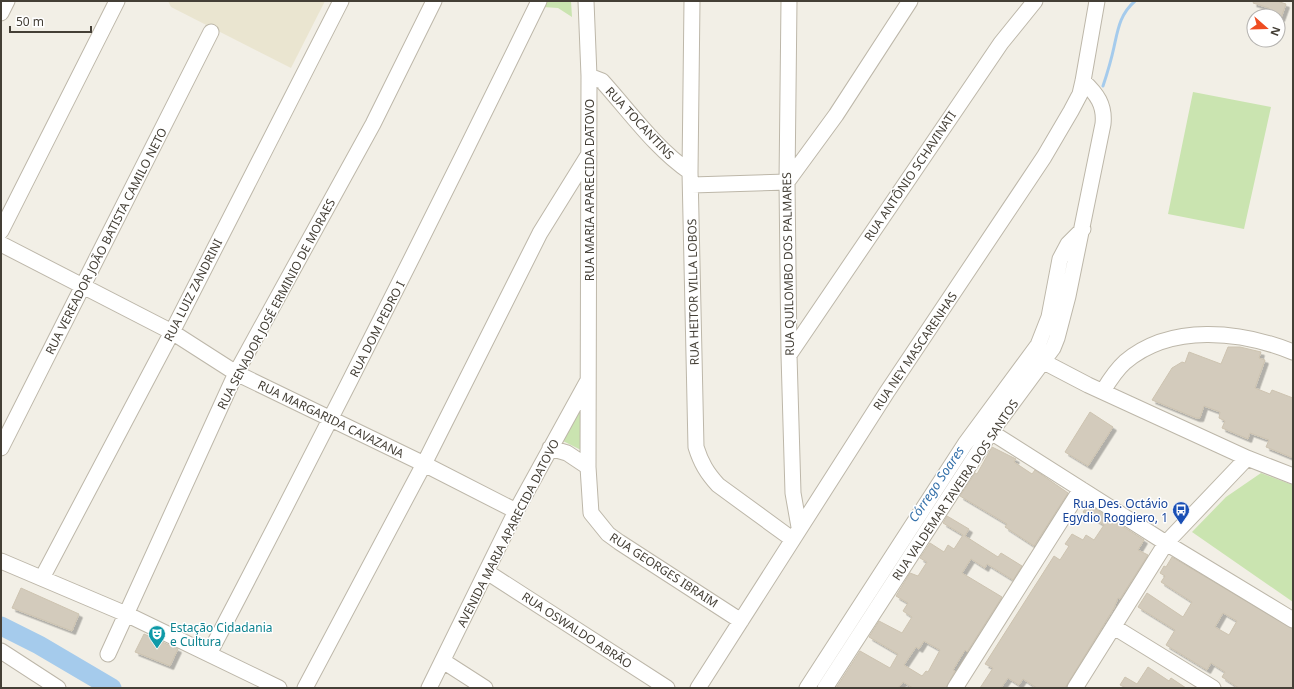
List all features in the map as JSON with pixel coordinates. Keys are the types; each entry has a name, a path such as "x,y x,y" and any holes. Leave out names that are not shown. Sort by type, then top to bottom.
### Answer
{"street":[{"path":"1,13 7,1"},
{"path":"1,231 117,1"},
{"name":"RUA LUIZ ZANDRINI","path":"42,578 172,332 341,1"},
{"name":"RUA SENADOR JOSÉ ERMINIO DE MORAES","path":"108,654 236,373 374,124 433,1"},
{"name":"RUA DOM PEDRO I","path":"209,654 331,420 451,181 539,1"},
{"name":"RUA MARIA APARECIDA DATOVO","path":"586,1 589,76 588,380"},
{"name":"RUA HEITOR VILLA LOBOS","path":"692,1 691,179 696,447 700,462 708,475 718,485 796,533"},
{"name":"RUA QUILOMBO DOS PALMARES","path":"789,1 787,182 788,355 793,493 796,533"},
{"path":"691,179 787,182 836,115 910,1"},
{"name":"RUA ANTÔNIO SCHAVINATI","path":"788,355 1001,43 1035,1"},
{"name":"RUA NEY MASCARENHAS","path":"698,688 887,392 1044,157 1072,111 1080,94 1083,81 1097,1"},
{"name":"RUA VEREADOR JOÃO BATISTA CAMILO NETO","path":"1,448 211,32"},
{"name":"RUA TOCANTINS","path":"589,76 602,81 691,179"},
{"name":"RUA VALDEMAR TAVEIRA DOS SANTOS","path":"825,688 986,428 1044,362 1057,338 1083,229 1104,116 1100,100 1083,81"},
{"path":"305,688 424,464 540,233 589,154"},
{"path":"807,688 986,428 1038,345 1049,317 1060,259 1068,244 1083,229"},
{"name":"RUA MARGARIDA CAVAZANA","path":"1,244 172,332 236,373 424,464 516,511"},
{"path":"1103,391 1115,372 1125,362 1149,348 1180,336 1205,334 1235,336 1281,347 1293,352"},
{"path":"1044,362 1247,458 1293,476"},
{"name":"AVENIDA MARIA APARECIDA DATOVO","path":"429,688 516,511 588,380"},
{"name":"RUA GEORGES IBRAIM","path":"588,380 588,467 591,513 608,534 741,620"},
{"path":"986,428 1166,543 1293,620"},
{"path":"550,448 567,453 588,467"},
{"path":"1076,688 1166,543 1247,458"},
{"path":"955,688 1081,489"},
{"path":"1,561 126,614 279,688"},
{"name":"RUA OSWALDO ABRÃO","path":"487,572 667,688"},
{"path":"1114,627 1213,688"},
{"path":"1,651 58,688"},
{"path":"443,661 485,688"}],"shaded area":[{"path":"168,1 325,1 291,68 171,7"}],"green space":[{"path":"546,1 571,1 572,17 558,8 543,7"},
{"path":"1193,92 1271,107 1244,229 1168,214"},
{"path":"582,405 583,451 563,441"},
{"path":"1261,473 1293,485 1293,602 1192,532 1226,497"}],"building":[{"path":"1254,1 1277,1 1286,4 1285,8 1269,8 1253,3"},
{"path":"1228,347 1240,347 1261,352 1259,358 1265,360 1255,388 1270,394 1272,390 1293,398 1293,458 1266,447 1269,440 1250,433 1248,439 1222,428 1225,421 1219,418 1220,412 1204,406 1200,418 1196,418 1152,400 1172,368 1182,362 1185,363 1189,352 1221,364"},
{"path":"1090,412 1113,427 1088,466 1065,452"},
{"path":"992,447 1016,459 1014,462 1032,474 1035,470 1068,493 1034,546 1005,527 1007,524 960,496 975,473 977,474"},
{"path":"1088,504 1144,540 1138,550 1148,555 1120,599 1118,598 1114,608 1065,688 1037,688 1023,679 1019,685 1008,678 1001,688 980,688 993,668 985,664 1054,556 1060,560 1069,546 1065,544 1072,534 1083,540 1086,535 1094,540 1104,525 1083,512"},
{"path":"947,516 969,529 965,536 998,557 1001,553 1022,566 1013,580 987,564 985,568 971,559 962,573 1002,597 967,652 965,650 953,670 955,671 946,688 913,688 903,682 898,688 836,688 860,651 890,668 898,654 869,637 879,621 902,633 912,617 903,611 908,603 896,596 910,573 918,576 927,562 920,558 930,543 944,552 948,545 954,549 963,535 943,523","holes":["924,641 940,650 928,672 926,671 922,676 904,665 916,647 919,649"]},
{"path":"1172,557 1293,629 1293,688 1239,688 1222,677 1225,672 1211,663 1207,670 1166,645 1175,630 1138,607 1147,593 1183,617 1192,602 1161,582 1165,576 1160,573 1164,566 1166,567","holes":["1223,613 1237,621 1229,635 1215,627"]},
{"path":"21,588 79,614 72,631 12,608"},
{"name":"Estação Cidadania e Cultura","path":"144,634 178,649 170,666 135,652"},
{"path":"1148,667 1169,681 1171,678 1186,688 1126,688 1120,685 1125,677 1137,684"}],"waterway":[{"name":"Córrego Soares","path":"1103,86 1120,22 1126,11 1135,1"},
{"name":"Córrego Soares","path":"953,477 962,463"},
{"path":"1,626 39,645 112,688"}],"place":[{"name":"Rua Des. Octávio Egydio Roggiero, 1","path":"1181,525"},
{"name":"Estação Cidadania e Cultura","path":"157,649"}]}
